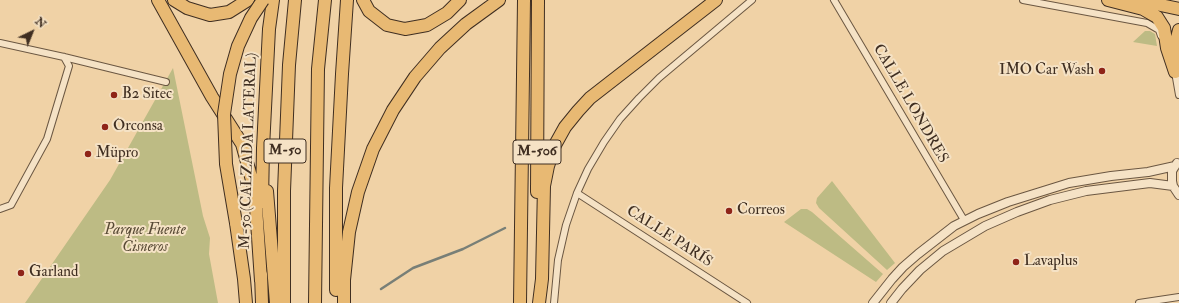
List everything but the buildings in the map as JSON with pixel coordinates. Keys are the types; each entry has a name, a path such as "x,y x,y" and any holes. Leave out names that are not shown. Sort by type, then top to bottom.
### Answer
{"highway":[{"path":"158,0 212,97 242,144 253,184 261,281"},
{"path":"174,0 187,8 210,15 229,12 248,0"},
{"path":"245,301 236,223 226,164 224,114 230,74 238,46 263,0"},
{"name":"M-50 (CALZADA LATERAL)","path":"262,303 263,148 269,29 273,0"},
{"name":"M-50","path":"284,303 284,191 289,65 295,0"},
{"name":"M-50","path":"315,303 318,68 325,0"},
{"path":"337,303 336,188 347,0"},
{"path":"363,0 369,11 387,25 404,29 427,25 447,13 460,0"},
{"name":"M-506","path":"520,303 524,0"},
{"name":"M-506","path":"538,0 538,303"},
{"path":"538,303 542,279 544,186 548,166 565,127 590,98 716,0"},
{"path":"1108,0 1143,9 1157,17 1164,28 1167,48 1175,72"},
{"path":"1136,0 1179,9"},
{"path":"344,303 344,280 349,232 358,192 373,149 392,110 415,78 440,48 466,24 495,2"},
{"path":"1175,72 1176,42 1179,30"},
{"name":"M-50","path":"263,148 276,303"},
{"path":"517,303 520,250"}],"street":[{"path":"554,303 558,260 566,225 577,193 588,169 604,142 620,119 639,98 670,69 752,0"},
{"name":"CALLE LONDRES","path":"834,0 964,220"},
{"path":"1023,0 1147,23 1159,30 1167,48"},
{"path":"0,43 166,82"},
{"path":"0,209 11,205 47,139 69,66 64,57"},
{"path":"1175,72 1179,95"},
{"path":"873,303 880,292 903,268 936,240 964,220 1008,202 1063,184 1111,176 1148,172 1177,164"},
{"path":"1177,164 1172,176 1173,186 1179,195"},
{"path":"891,303 920,270 944,251 985,226 1017,212 1050,200 1086,191 1150,183 1173,186"},
{"name":"CALLE PARÍS","path":"577,193 747,303"},
{"path":"1139,303 1179,297"}],"green space":[{"path":"1145,31 1150,31 1155,34 1157,46 1133,42"},
{"name":"Parque Fuente Cisneros","path":"173,68 203,216 210,238 209,254 218,303 25,303 110,180"},
{"path":"832,181 895,263 887,270 819,208 816,203 817,198"},
{"path":"801,209 807,209 812,212 883,274 876,282 784,222"}],"waterway":[{"path":"381,289 413,268 463,249 505,228"}],"place":[{"name":"IMO Car Wash","path":"1102,71"},
{"name":"B2 Sitec","path":"114,95"},
{"name":"Orconsa","path":"105,127"},
{"name":"Müpro","path":"88,154"},
{"name":"Correos","path":"729,211"},
{"name":"Lavaplus","path":"1016,262"},
{"name":"Garland","path":"21,273"}]}
